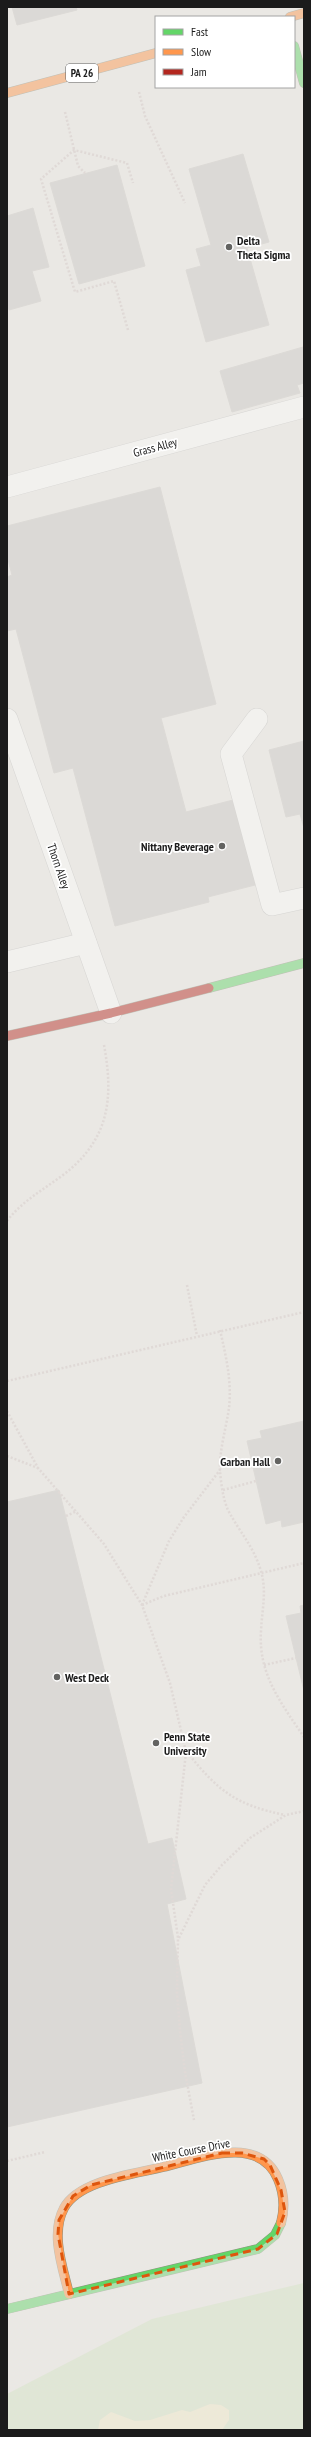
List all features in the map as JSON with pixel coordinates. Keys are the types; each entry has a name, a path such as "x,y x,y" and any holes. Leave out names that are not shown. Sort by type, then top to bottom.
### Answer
{"street":[{"path":"294,16 304,13"},
{"path":"295,50 304,83"},
{"name":"PA 26","path":"7,93 155,53"},
{"path":"7,1036 111,1013 304,963"},
{"name":"White Course Drive","path":"7,2309 258,2249 277,2234 285,2212 275,2173 264,2159 253,2155 242,2153 222,2154 91,2185 73,2196 63,2208 59,2220 58,2234 69,2294"}],"lane":[{"name":"Grass Alley","path":"7,487 304,407"},
{"name":"Thorn Alley","path":"7,719 111,1013"},
{"path":"257,720 231,754 272,905 304,898"},
{"path":"7,962 86,943"}],"path":[{"path":"139,92 145,116 185,203"},
{"path":"65,112 78,166 85,173"},
{"path":"74,150 127,163 133,183"},
{"path":"74,150 41,179 75,292 114,281 128,330"},
{"path":"7,1221 26,1200 82,1159 100,1134 108,1106 109,1072 103,1042"},
{"path":"187,1285 197,1336"},
{"path":"7,1381 220,1330 304,1312"},
{"path":"220,1330 230,1392 220,1470 223,1490 228,1509 251,1545 262,1573 266,1598 260,1631 264,1665 275,1696 304,1737"},
{"path":"7,1411 38,1468 77,1511 104,1544 142,1605 170,1683 186,1752 171,1889 178,1938 177,1993 180,2031 185,2072 194,2120"},
{"path":"7,1456 38,1468"},
{"path":"142,1605 169,1541 184,1517 220,1470"},
{"path":"223,1490 256,1481"},
{"path":"66,1516 77,1511"},
{"path":"142,1605 164,1596 304,1563"},
{"path":"264,1665 296,1658"},
{"path":"186,1752 208,1779 220,1790 240,1802 262,1810 286,1815"},
{"path":"178,1938 205,1885 221,1866 250,1838 286,1815 304,1811"},
{"path":"7,2161 45,2152"}],"highlighted area":[{"path":"222,2153 242,2153 264,2159 270,2165 281,2190 285,2212 277,2234 258,2249 69,2294 58,2234 59,2220 73,2196 91,2185"}],"green space":[{"path":"304,2283 304,2430 7,2430 7,2394 152,2319"}],"sand":[{"path":"210,2404 221,2405 229,2410 229,2420 222,2430 98,2430 100,2420 111,2412 135,2421 150,2420 182,2410 190,2412"}],"building":[{"path":"12,7 76,7 77,10 17,25"},
{"name":"Delta Theta Sigma","path":"243,154 269,242 247,248 269,325 206,342 186,270 201,266 196,249 211,245 189,169"},
{"path":"117,165 145,266 79,284 50,183"},
{"path":"33,208 49,267 32,271 41,301 9,310 7,302 7,216"},
{"path":"303,347 304,383 297,385 300,393 232,412 220,371"},
{"path":"160,487 216,704 161,718 186,812 237,799 259,884 208,897 209,902 115,926 73,768 54,773 16,629 7,631 7,577 12,575 7,556 7,526"},
{"path":"304,741 304,828 300,814 286,817 269,750"},
{"name":"Garban Hall","path":"304,1421 304,1522 282,1527 281,1520 266,1524 247,1441 262,1438 260,1431"},
{"name":"West Deck","path":"59,1490 148,1844 172,1838 186,1899 167,1904 202,2083 7,2127 7,1502"},
{"path":"304,1605 304,1691 286,1616 301,1613 300,1606"}],"traffic: fast":[{"path":"295,50 304,83"},
{"path":"209,988 304,963"},
{"path":"7,2309 258,2249 275,2235 281,2223"}],"traffic: slow":[{"path":"294,16 304,13"},
{"path":"7,93 155,53"},
{"path":"69,2294 59,2251 58,2229 60,2218 64,2208 71,2198 82,2191 109,2180 209,2155 242,2153 257,2157 269,2165 278,2179 282,2190 283,2201 281,2223"}],"traffic: jam":[{"path":"7,1036 111,1013 209,988"}],"place":[{"name":"Delta Theta Sigma","path":"229,247"},
{"name":"Nittany Beverage","path":"222,846"},
{"name":"Garban Hall","path":"278,1461"},
{"name":"West Deck","path":"57,1677"},
{"name":"Penn State University","path":"156,1743"}]}
